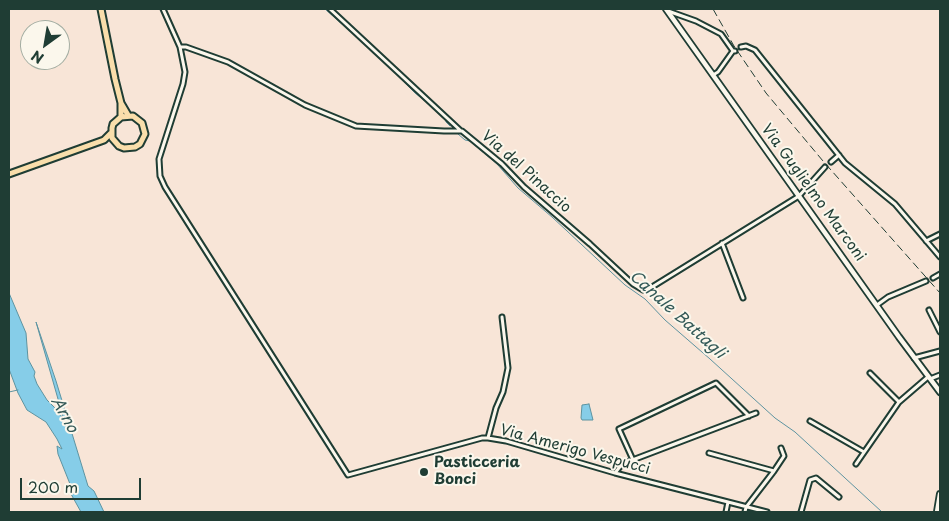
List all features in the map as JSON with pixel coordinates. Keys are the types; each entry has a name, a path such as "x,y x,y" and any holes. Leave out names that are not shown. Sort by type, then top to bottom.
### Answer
{"main road":[{"path":"101,9 121,103 121,117"},
{"path":"121,103 128,115"},
{"path":"104,140 130,149 140,144 143,140 144,128 142,123 128,115 121,117 113,124 111,133 114,142"},
{"path":"9,174 104,140 111,133"}],"street":[{"path":"163,9 180,47"},
{"path":"330,9 462,131"},
{"path":"667,10 696,21 722,34 734,51 718,72 713,74"},
{"name":"Via Guglielmo Marconi","path":"667,10 940,392"},
{"path":"741,47 746,46 755,50 839,155 860,176 895,204 940,257"},
{"name":"Via del Pinaccio","path":"180,47 186,47 228,62 305,106 356,126 444,132 462,131 502,164 524,187 643,290 652,287 722,242"},
{"name":"Via Amerigo Vespucci","path":"180,47 185,66 184,78 159,159 160,176 165,187 348,475 482,438 488,438 506,441 614,473 767,512"},
{"path":"831,162 839,155"},
{"path":"743,298 722,242 799,196 826,167"},
{"path":"926,241 940,234"},
{"path":"933,278 940,274"},
{"path":"877,305 888,297 926,281"},
{"path":"929,310 940,332"},
{"path":"488,438 496,408 503,392 508,368 502,317"},
{"path":"914,358 940,351"},
{"path":"870,373 899,402"},
{"path":"856,464 899,402 929,378 940,375"},
{"path":"633,460 619,429 716,383 749,416"},
{"path":"614,473 622,464 756,413"},
{"path":"810,421 864,452"},
{"path":"745,512 746,507 784,456 781,448"},
{"path":"709,453 774,471"},
{"path":"800,512 810,480 816,478 839,497"},
{"path":"937,512 940,494"},
{"path":"726,512 728,502"}],"water":[{"name":"Arno","path":"9,293 26,333 28,359 35,372 34,376 37,384 47,400 64,420 36,322 88,486 94,491 104,512 81,512 71,494 70,484 58,454 57,446 62,449 57,439 46,422 27,410 18,393 9,369"},
{"path":"589,404 593,420 582,420 582,405"}],"waterway":[{"name":"Canale Battagli","path":"325,9 377,55 415,93 435,109"},
{"name":"Canale Battagli","path":"445,118 450,126"},
{"name":"Canale Battagli","path":"458,134 465,140 470,141 497,164 518,188 625,285 645,299 665,320 775,418 795,432 882,512"},
{"path":"9,392 18,390"}],"railway":[{"path":"713,9 734,46 766,93 823,161 940,293"}],"place":[{"name":"Pasticceria Bonci","path":"424,472"}]}
